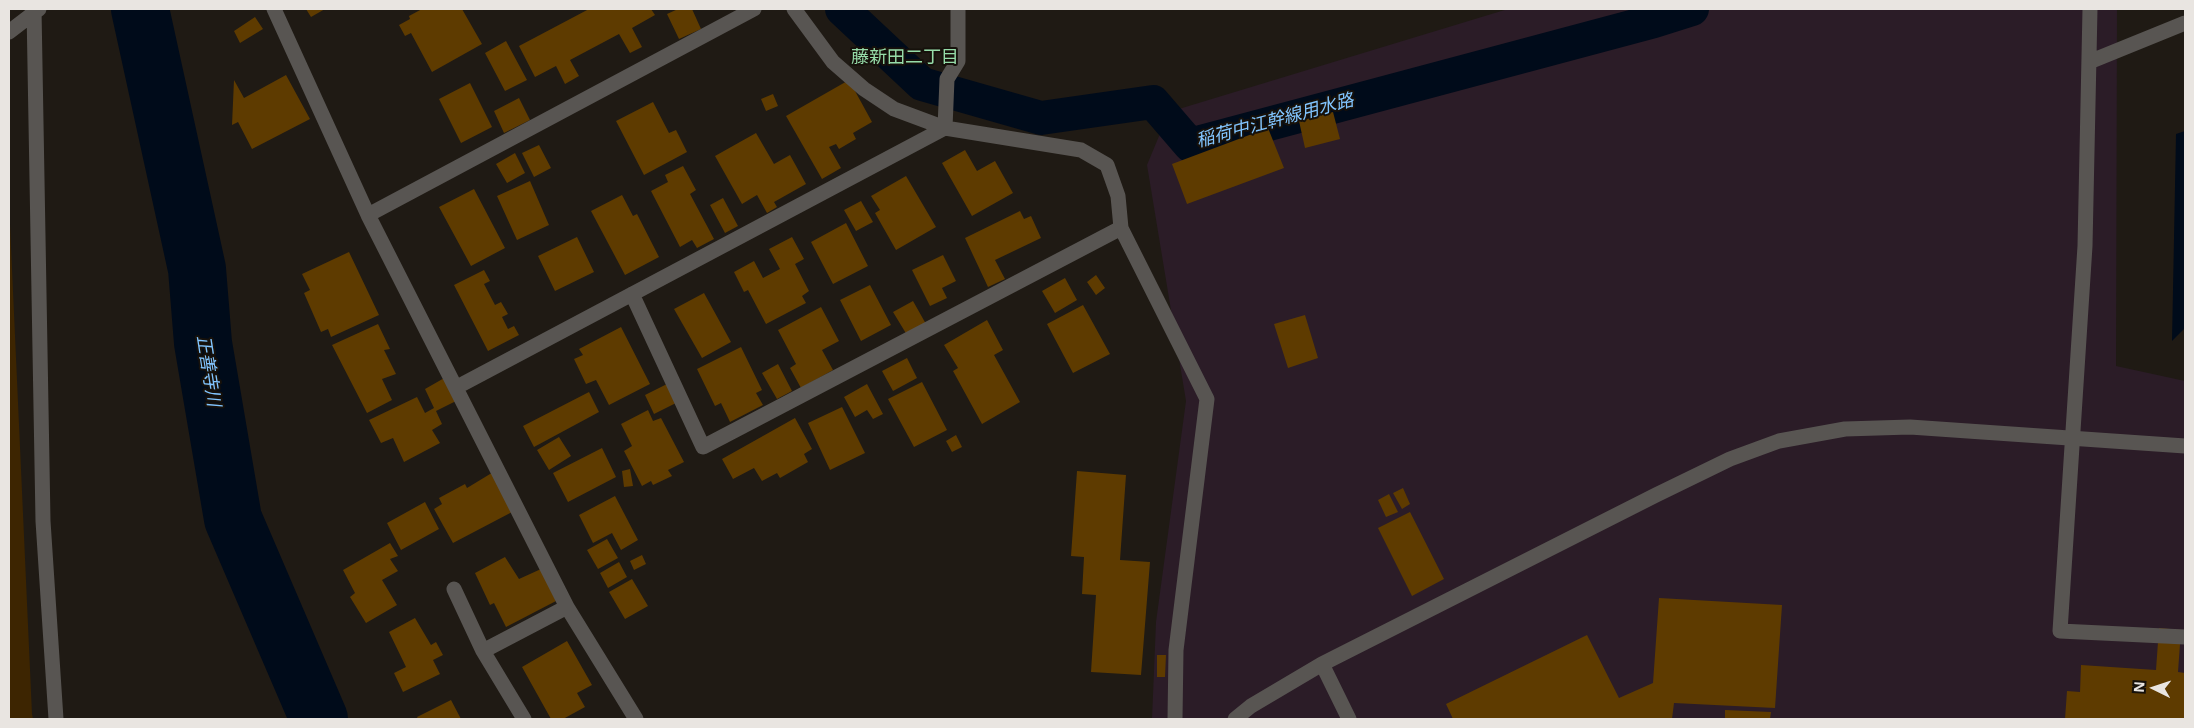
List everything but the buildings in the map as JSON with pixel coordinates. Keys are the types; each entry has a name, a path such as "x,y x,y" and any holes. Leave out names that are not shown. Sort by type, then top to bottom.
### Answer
{"street":[{"path":"274,9 368,215 567,607 636,719"},
{"path":"368,215 754,9"},
{"path":"794,9 834,62 864,89 894,109 945,128 1082,150 1108,165 1118,196 1121,228 1207,399 1176,650 1175,719"},
{"path":"945,128 947,79 958,62 958,9"},
{"path":"2090,9 2085,246 2060,631 2185,637"},
{"path":"9,32 36,10"},
{"path":"36,10 42,522 56,719"},
{"path":"2089,62 2185,23"},
{"path":"456,387 945,128"},
{"path":"632,294 703,447 1121,228"},
{"path":"1235,719 1251,706 1322,664 1656,495 1730,459 1779,441 1845,429 1910,427 2185,446"},
{"path":"454,589 482,651 524,719"},
{"path":"482,651 567,607"},
{"path":"1322,664 1349,719"}],"shaded area":[{"path":"1508,9 2117,9 2116,366 2185,381 2185,719 1152,719 1156,622 1186,401 1147,165 1169,112"},
{"path":"9,202 32,714 33,719 9,719"}],"water":[{"path":"2185,131 2185,328 2172,341 2176,134"}],"waterway":[{"name":"正善寺川","path":"140,9 197,269 203,343 233,519 319,719"},
{"name":"稲荷中江幹線用水路","path":"842,9 922,84 1041,118 1153,102 1190,145 1654,21 1692,9"}],"district":[{"name":"藤新田二丁目","path":"905,58"}]}
